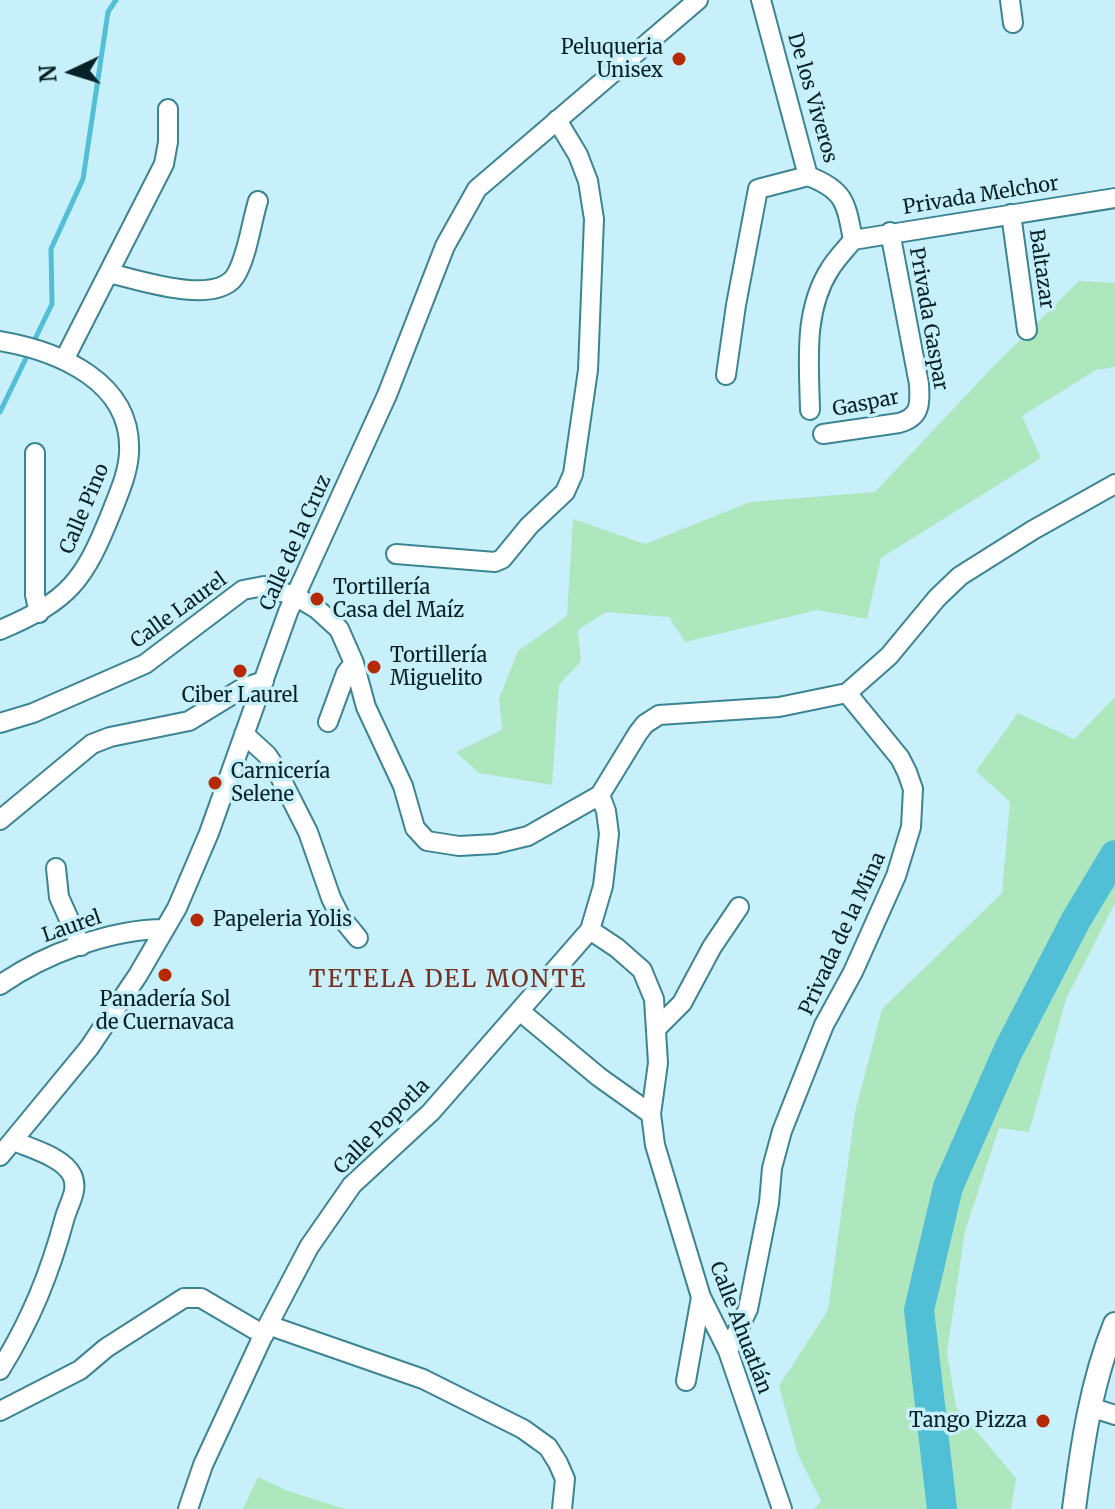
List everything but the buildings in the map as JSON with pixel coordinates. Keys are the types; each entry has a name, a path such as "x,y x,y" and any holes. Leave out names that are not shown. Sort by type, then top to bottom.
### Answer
{"street":[{"name":"Calle de la Cruz","path":"0,1156 89,1048 138,975 177,908 209,833 288,612 387,395 445,246 469,199 698,0"},
{"name":"De los Viveros","path":"761,0 808,176 839,192 853,240"},
{"path":"1010,0 1013,23"},
{"path":"60,358 109,273 164,164 168,109"},
{"path":"396,554 495,562 502,559 529,526 565,492 573,474 588,370 594,219 588,181 578,155 557,120"},
{"path":"726,375 758,189 808,176"},
{"name":"Privada Melchor","path":"853,240 1115,198"},
{"path":"109,273 179,289 208,290 226,286 237,274 258,201"},
{"name":"Baltazar","path":"1011,214 1027,330"},
{"name":"Privada Gaspar","path":"890,232 919,384 917,414"},
{"path":"810,410 808,353 813,306 829,270 853,240"},
{"name":"Calle Pino","path":"0,341 20,344 60,358 101,382 115,399 129,437 127,469 87,566 74,585 39,613 0,630"},
{"name":"Gaspar","path":"823,434 899,423 917,414"},
{"path":"35,453 35,595 39,613"},
{"path":"297,597 317,609 339,629 354,663 366,707 403,786 415,828 427,841 459,846 518,840 600,795 638,733 659,715 779,707 847,693 889,656 937,598 960,576 1115,484"},
{"name":"Calle Laurel","path":"0,723 33,713 145,664 243,590 264,586 297,597"},
{"path":"328,722 346,673 354,663"},
{"path":"0,820 92,744 110,737 189,721 243,688 264,681"},
{"name":"Privada de la Mina","path":"728,1351 748,1309 769,1203 772,1168 782,1131 824,1025 853,972 896,876 911,827 913,789 907,772 900,758 847,693"},
{"path":"0,713 33,713"},
{"path":"244,734 275,767 308,832 331,898 340,916 358,938"},
{"name":"Calle Popotla","path":"188,1509 203,1465 266,1330 309,1247 352,1185 431,1112 590,930 603,886 609,834 600,795"},
{"path":"56,868 59,897 81,946"},
{"path":"658,1027 682,1003 712,947 739,907"},
{"name":"Laurel","path":"0,985 25,967 81,946 122,933 165,929"},
{"name":"Calle Ahuatlán","path":"590,930 642,970 654,999 658,1027 658,1063 651,1114 655,1145 701,1297 728,1351 782,1509"},
{"path":"521,1012 599,1077 651,1114"},
{"path":"0,1370 21,1337 51,1270 74,1192 71,1173 60,1162 14,1141"},
{"path":"686,1381 701,1297"},
{"path":"0,1411 80,1370 106,1348 184,1298 201,1298 266,1330 423,1379 523,1429 548,1447 558,1463 565,1479 562,1509"},
{"path":"1074,1509 1101,1357 1115,1324"},
{"path":"1090,1407 1115,1415"}],"green space":[{"path":"1079,281 1115,283 1115,367 1096,370 1022,416 1041,458 881,558 867,619 817,610 685,642 669,617 606,612 578,630 581,661 559,685 552,785 479,773 456,752 502,730 499,699 518,651 567,616 573,519 645,544 750,502 875,492"},
{"path":"1115,697 1115,903 1066,999 1029,1132 999,1128 965,1231 947,1352 956,1407 1016,1478 1011,1509 814,1509 821,1501 798,1455 779,1386 828,1310 855,1112 882,1009 1002,893 1010,802 976,771 1018,713 1074,739"},
{"path":"258,1477 288,1491 345,1509 243,1509"}],"waterway":[{"path":"33,343 52,304 51,249 83,179 108,12 116,0"},
{"path":"0,412 29,352"},
{"path":"942,1509 919,1310 948,1187 1008,1051 1076,920 1115,855"}],"place":[{"name":"Peluqueria Unisex","path":"679,59"},
{"name":"Tortillería Casa del Maíz","path":"317,599"},
{"name":"Tortillería Miguelito","path":"374,667"},
{"name":"Ciber Laurel","path":"240,671"},
{"name":"Carnicería Selene","path":"215,783"},
{"name":"Papeleria Yolis","path":"197,920"},
{"name":"Panadería Sol de Cuernavaca","path":"165,975"},
{"name":"Tango Pizza","path":"1043,1421"}],"district":[{"name":"TETELA DEL MONTE","path":"448,980"}]}
